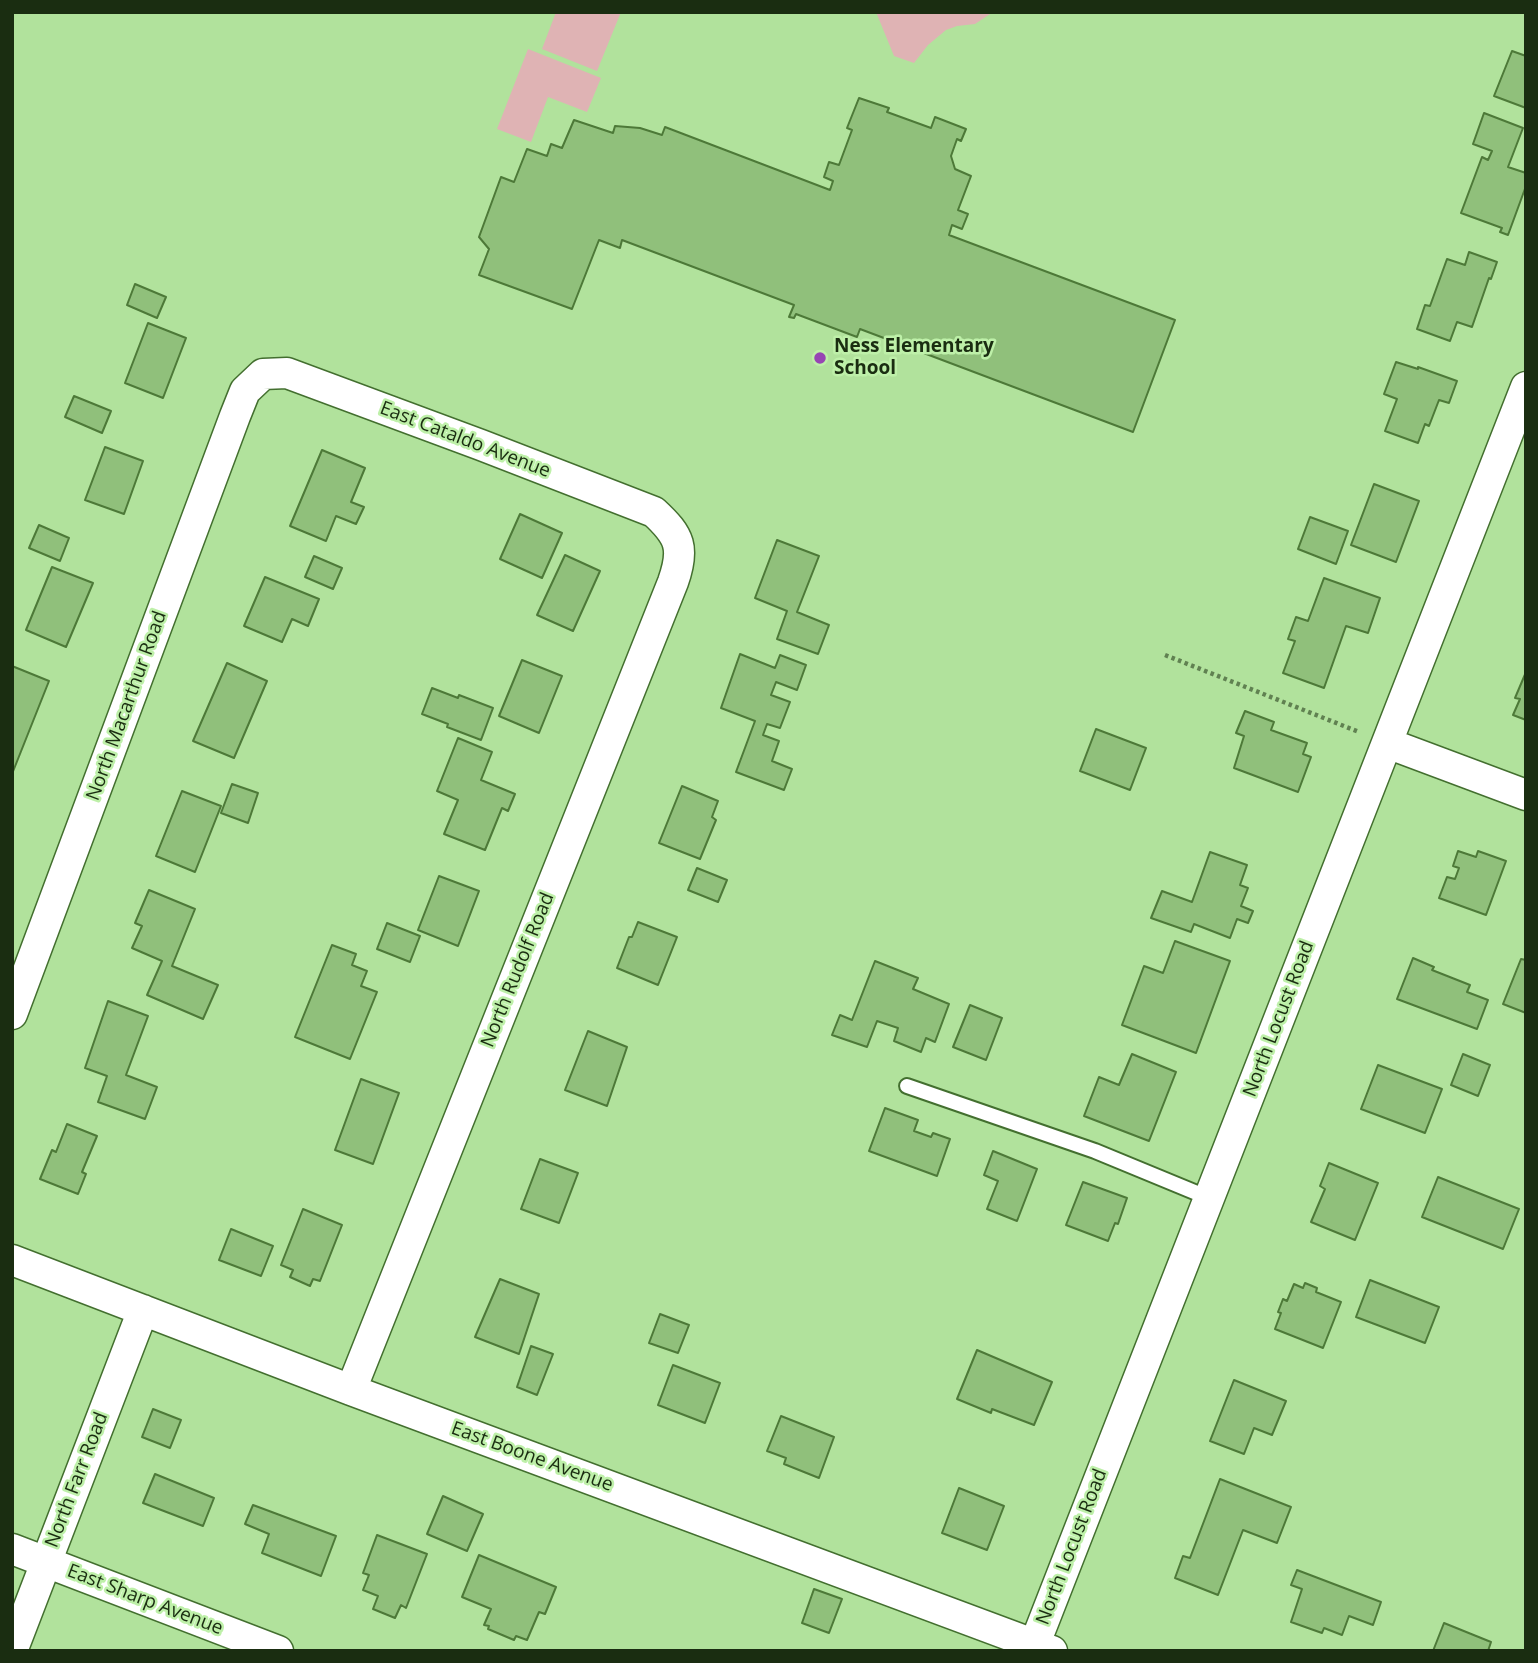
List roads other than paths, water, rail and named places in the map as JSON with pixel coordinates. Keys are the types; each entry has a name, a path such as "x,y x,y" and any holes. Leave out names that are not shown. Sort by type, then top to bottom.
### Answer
{"street":[{"name":"East Cataldo Avenue","path":"242,399 262,374 287,373 654,512 671,528 680,548"},
{"name":"North Locust Road","path":"1040,1649 1209,1198 1526,387"},
{"name":"North Macarthur Road","path":"12,1014 242,399"},
{"name":"North Rudolf Road","path":"351,1390 673,582 680,559 680,548"},
{"path":"1387,743 1526,796"},
{"name":"East Boone Avenue","path":"12,1260 1040,1649"},
{"name":"North Farr Road","path":"12,1651 143,1310"},
{"name":"East Sharp Avenue","path":"12,1549 278,1651"}],"lane":[{"path":"907,1086 1095,1151 1209,1198"}],"place":[{"name":"Ness Elementary School","path":"820,358"}]}
